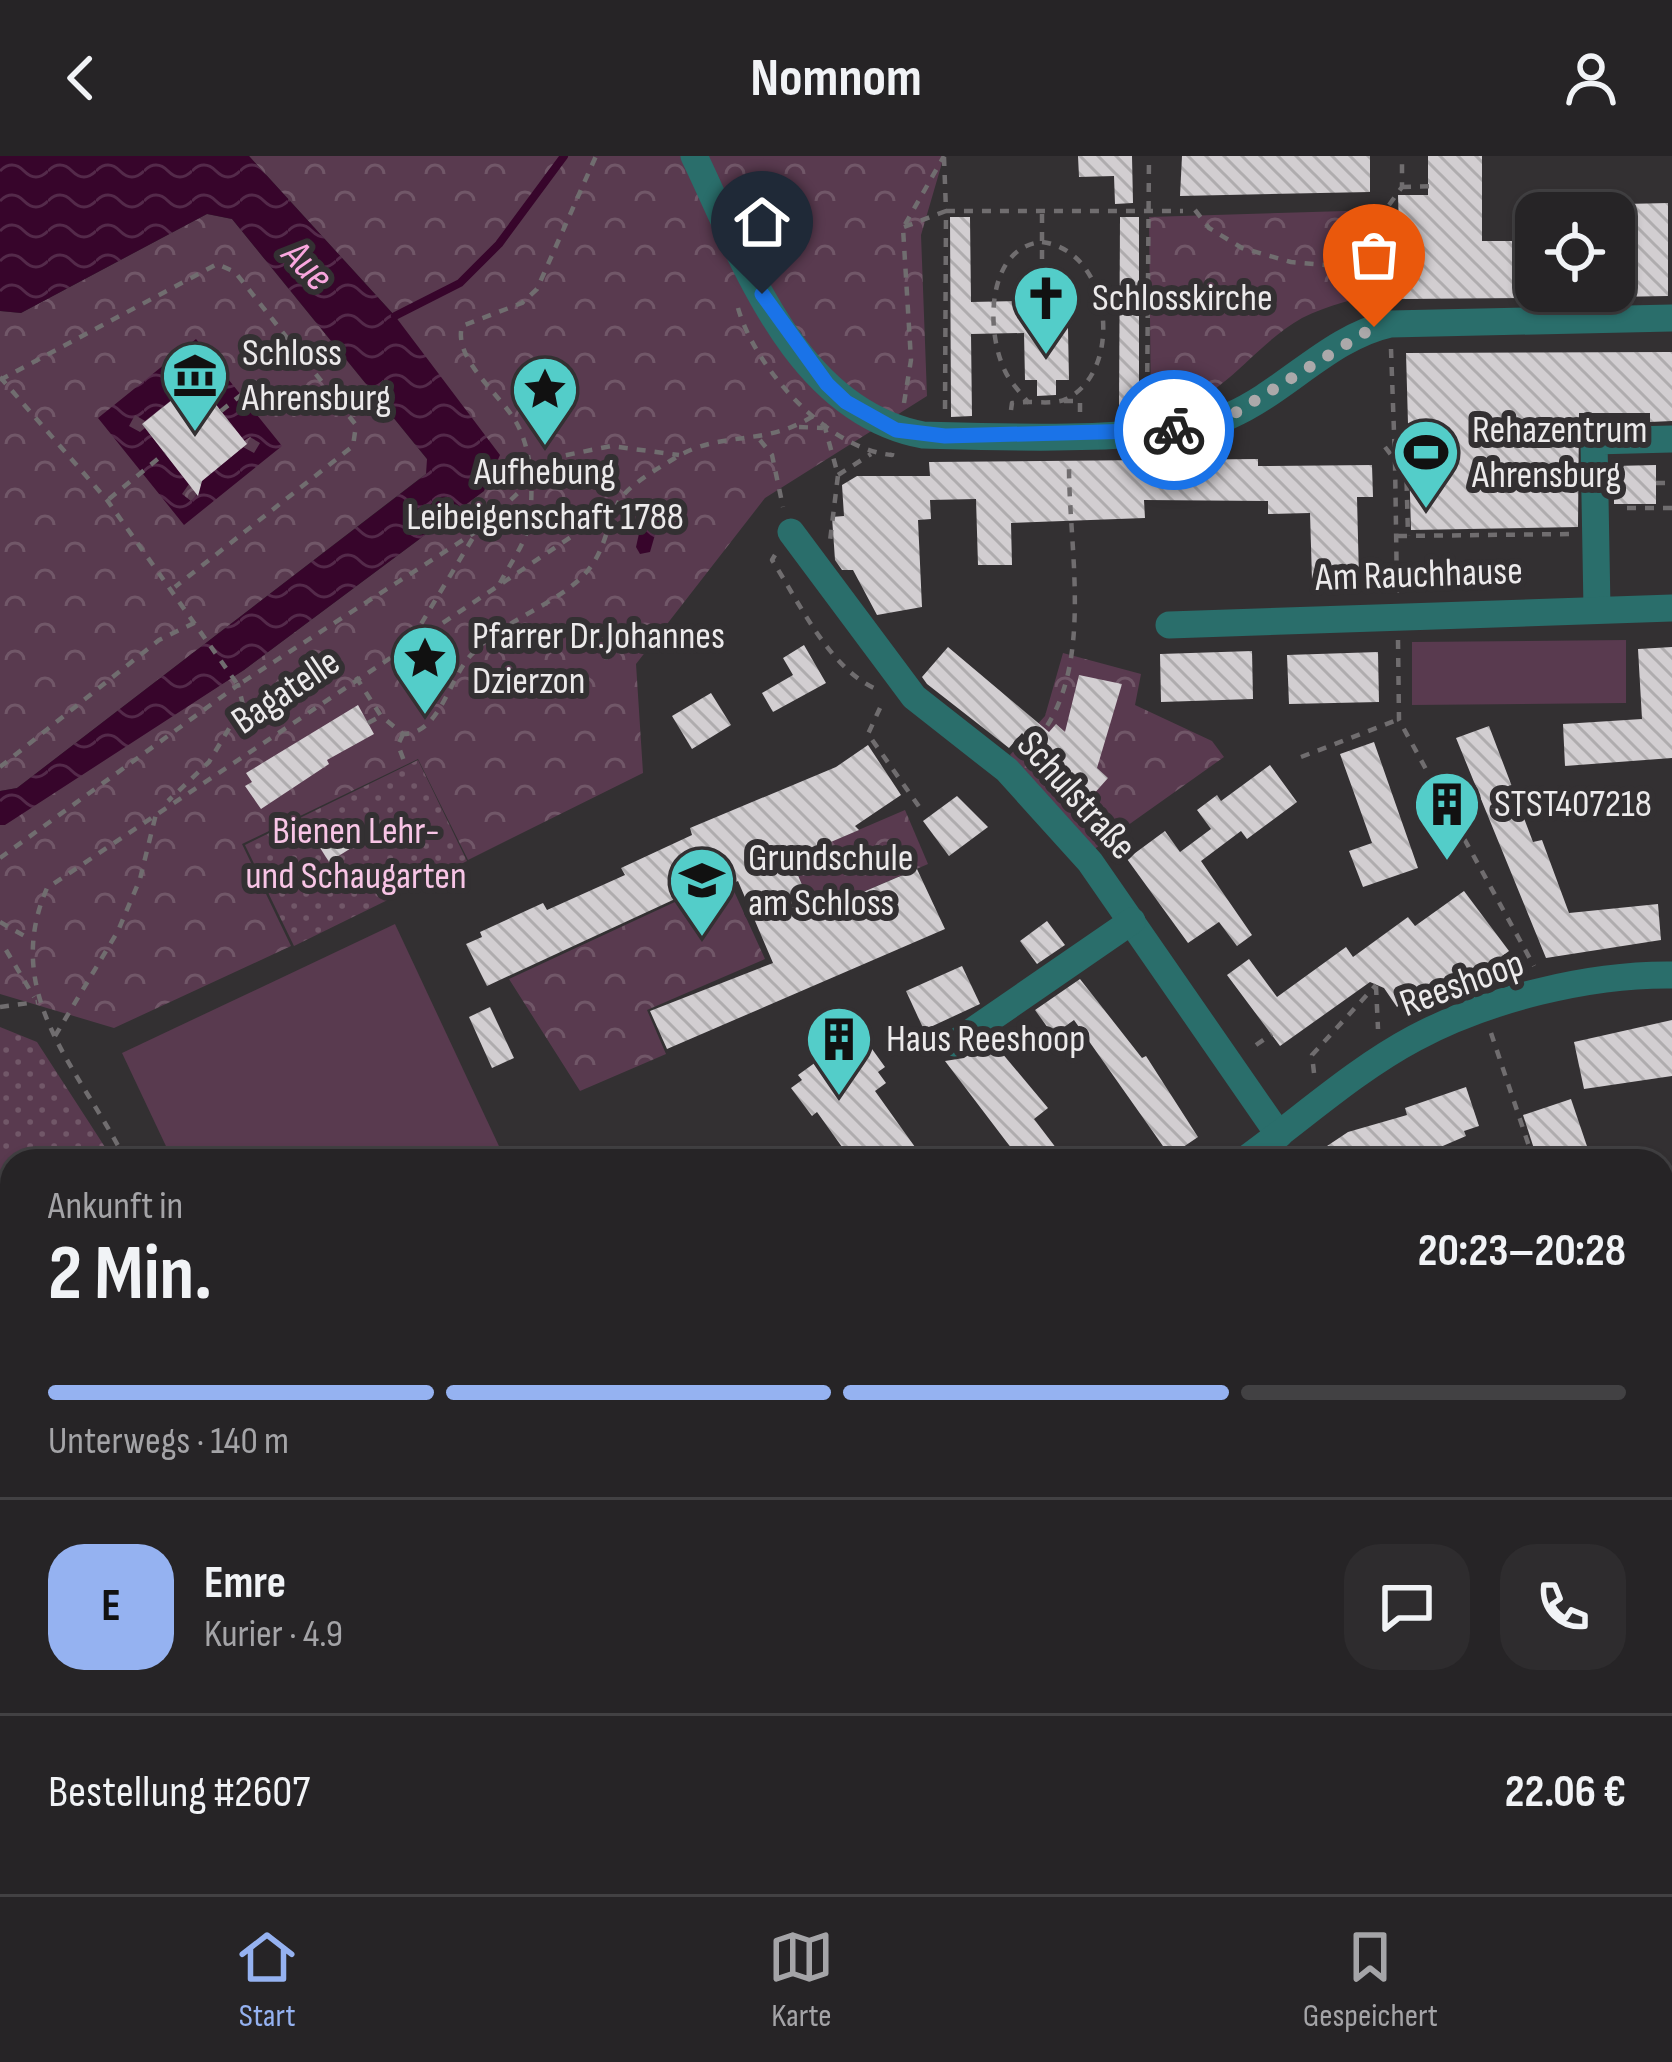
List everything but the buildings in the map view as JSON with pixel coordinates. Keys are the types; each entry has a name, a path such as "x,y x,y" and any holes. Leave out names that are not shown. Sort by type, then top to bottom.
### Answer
{"street":[{"path":"694,156 785,334 846,402 896,430 945,436 1147,433 1189,428 1235,413 1390,315 1444,322 1672,319"},
{"path":"1597,609 1594,441 1672,439"},
{"name":"Schulstraße","path":"791,532 914,697 1031,794 1132,921 1279,1135"},
{"name":"Am Rauchhause","path":"1168,625 1672,608"},
{"path":"955,1043 1132,921"},
{"name":"Reeshoop","path":"1260,1149 1413,1039 1483,1010 1548,992 1672,975"}],"path":[{"path":"498,585 529,527 530,454 516,422 464,350 459,333 462,326 523,302 537,289 596,156"},
{"path":"1147,433 1149,156"},
{"path":"1389,206 1402,187 1402,156"},
{"path":"944,157 945,436"},
{"path":"896,430 911,360 903,227 916,197 944,157"},
{"path":"1402,187 1438,186"},
{"path":"1195,210 1209,228 1242,248 1291,262 1349,267 1390,315 1399,720 1548,992"},
{"path":"903,227 946,211 1183,211"},
{"path":"1042,212 1042,277"},
{"path":"1028,402 1003,369 995,297 1007,257 1022,244 1042,242 1065,245 1090,269 1102,329 1098,362 1088,381 1064,401"},
{"path":"1392,251 1407,250"},
{"path":"0,379 217,264 235,272 356,425 352,446 174,588"},
{"name":"Bagatelle","path":"0,379 107,500 212,641 238,685 477,531 557,457 583,448 611,446 679,455"},
{"path":"221,411 256,383"},
{"path":"1012,403 1080,400"},
{"name":"Bagatelle","path":"28,938 47,888 498,585 679,455 715,442 760,440 813,416"},
{"path":"797,426 824,426 838,475 828,520 831,565 821,576"},
{"path":"760,440 772,455 791,532 772,560 854,676 879,690"},
{"path":"1385,447 1395,460"},
{"path":"1031,747 1054,720 1072,656 1069,452"},
{"path":"107,500 165,453"},
{"path":"838,475 871,454"},
{"path":"1395,460 1406,460 1408,536"},
{"path":"1656,484 1672,483"},
{"path":"406,766 398,746 403,734 417,734 431,722 452,679 486,641 514,617 578,581 602,554 619,498"},
{"path":"1627,508 1672,508"},
{"path":"410,643 477,531"},
{"path":"1387,544 1408,536 1596,533"},
{"path":"0,767 159,640 196,622"},
{"name":"Bagatelle","path":"356,677 381,716 403,734"},
{"path":"0,858 238,685 243,705 209,762 155,814 140,879 118,932 54,1039"},
{"path":"880,708 868,734 920,808"},
{"path":"368,724 381,716"},
{"path":"1301,757 1399,720"},
{"path":"0,922 28,938 37,1002"},
{"path":"6,950 119,1149"},
{"path":"1314,1073 1312,1055 1376,985 1378,1029"},
{"path":"0,1007 37,1002"},
{"path":"1483,1010 1530,1149"},
{"path":"1256,1045 1272,1034"}],"green space":[{"path":"249,156 944,156 921,235 927,396 765,498 636,664 643,773 468,860 418,759 242,844 291,946 114,1028 0,994 0,825 244,670 484,491 395,316"},
{"path":"1380,210 1384,290 1302,318 1215,389 1196,401 1151,414 1149,217"},
{"path":"207,214 232,219 427,459 427,473 17,788 0,791 0,311 21,313"},
{"path":"1626,640 1626,703 1412,705 1412,642"},
{"path":"1063,653 1141,674 1135,705 1212,741 1224,757 1093,850 1010,755 1045,716"},
{"name":"Bienen Lehr- und Schaugarten","path":"418,760 467,861 294,946 245,845"},
{"path":"905,810 928,864 814,913 791,859"},
{"path":"705,888 710,898 733,889 765,959 647,1010 666,1054 580,1091 509,979"},
{"path":"395,924 500,1149 167,1149 122,1053"},
{"path":"0,1027 37,1042 106,1149 0,1149"}],"water":[{"path":"0,156 249,156 395,316 500,455 484,491 244,670 5,825 0,825 0,791 17,788 426,474 427,459 232,219 207,214 21,313 0,311"},
{"path":"196,339 282,446 184,525 98,418","holes":["198,367 207,375 200,384 244,441 250,437 260,443 254,453 243,447 195,486 199,492 191,501 182,494 189,484 145,428 140,432 129,426 135,415 145,421 193,383 192,371"]},
{"path":"649,512 659,521 650,552 640,554 636,547 642,520"}],"waterway":[{"name":"Aue","path":"395,316 460,283 499,244 564,156"}],"way so far":[{"path":"1174,430 1235,413 1374,327"}],"place":[{"name":"Schlosskirche","path":"1046,357"},
{"name":"Schloss Ahrensburg","path":"195,434"},
{"name":"Aufhebung Leibeigenschaft 1788","path":"545,448"},
{"name":"Rehazentrum Ahrensburg","path":"1426,511"},
{"name":"Pfarrer Dr.Johannes Dzierzon","path":"425,717"},
{"name":"STST407218","path":"1447,863"},
{"name":"Grundschule am Schloss","path":"702,939"},
{"name":"Haus Reeshoop","path":"839,1098"}],"route":[{"path":"762,294 785,334 827,384 846,402 896,430 945,436 1174,430"}]}
